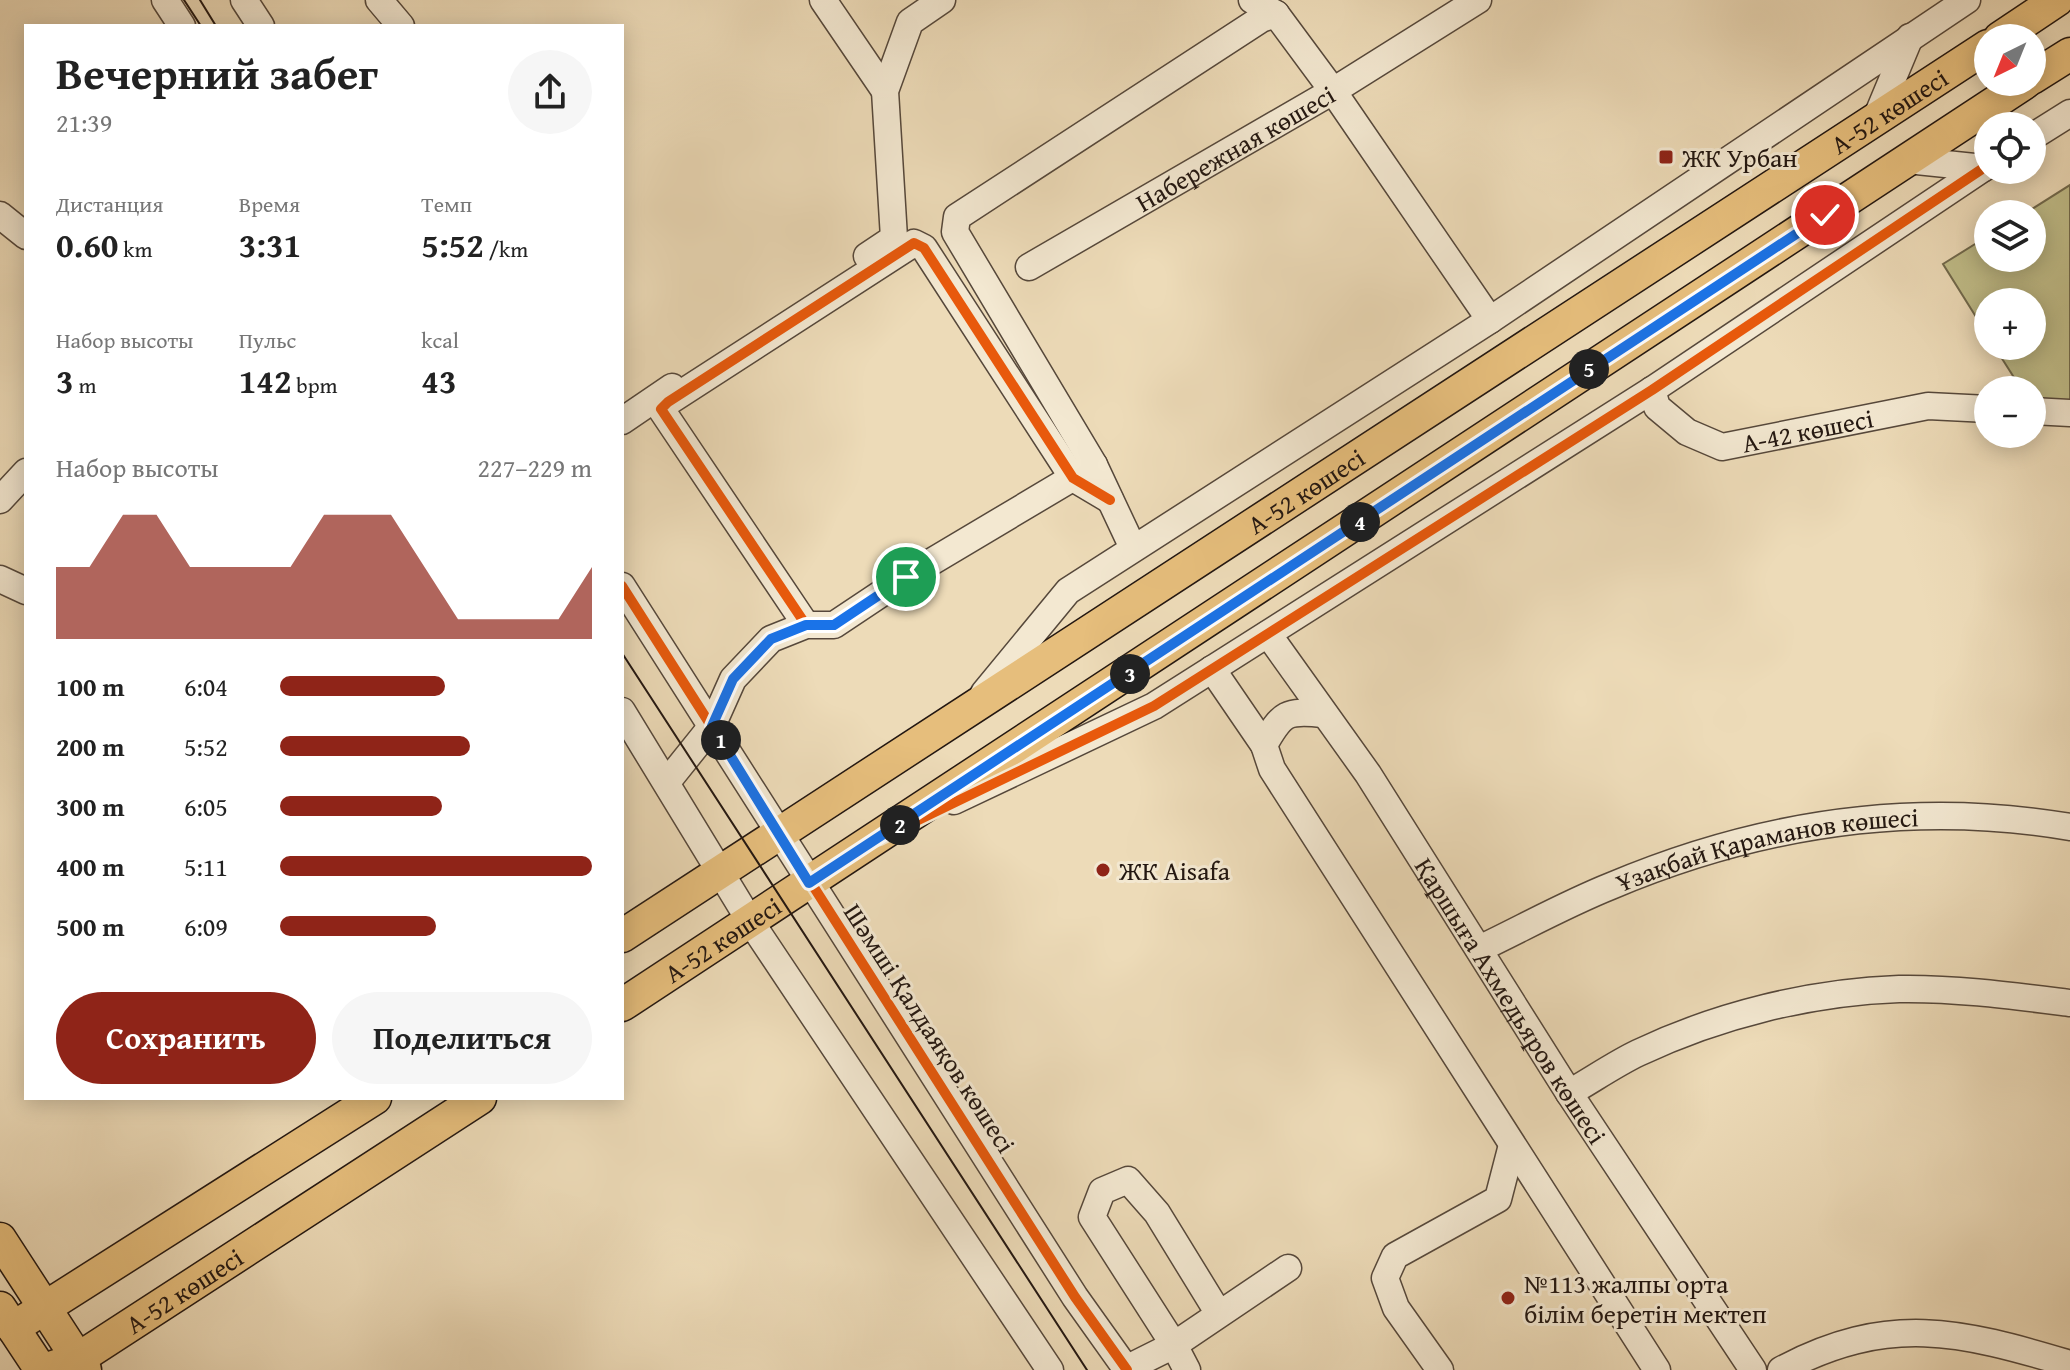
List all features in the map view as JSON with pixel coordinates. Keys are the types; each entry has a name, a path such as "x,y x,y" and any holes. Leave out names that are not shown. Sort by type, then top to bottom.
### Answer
{"main road":[{"path":"2021,24 2057,0"},
{"path":"2046,69 2070,54"},
{"name":"А-52 көшесі","path":"624,935 1974,55"},
{"name":"А-52 көшесі","path":"624,1004 879,839 2005,96"},
{"path":"42,1370 4,1324 44,1306 372,1100"},
{"name":"А-52 көшесі","path":"42,1370 82,1364 477,1100"},
{"path":"0,1239 82,1364"}],"street":[{"path":"165,0 181,24"},
{"path":"244,0 260,24"},
{"path":"379,0 399,24"},
{"path":"823,0 885,91"},
{"path":"624,420 894,238 885,91 910,22 942,0"},
{"name":"Набережная көшесі","path":"1029,267 1333,91 1276,14 1252,0"},
{"path":"1478,0 1333,91 1490,320"},
{"path":"973,707 1068,591 1490,320 1967,0"},
{"path":"1084,472 955,232 957,217 1261,19 1276,14"},
{"path":"1875,121 1910,37"},
{"path":"2046,128 2070,113"},
{"path":"1907,160 1974,166"},
{"path":"879,839 1154,706 1652,390 1974,175"},
{"path":"0,215 24,234"},
{"path":"806,625 661,409 914,243 924,248 1084,472 1110,500 1133,548"},
{"name":"А-42 көшесі","path":"1652,390 1657,407 1687,432 1722,447 1928,406 1974,408"},
{"path":"2046,412 2070,413"},
{"path":"667,782 712,726 733,679 771,639 806,625 834,625 906,577 1084,472"},
{"path":"0,500 24,474"},
{"path":"0,579 24,590"},
{"name":"Шәмші Қалдаяқов көшесі","path":"624,589 1075,1297 1126,1370"},
{"name":"Қаршыға Ахмедьяров көшесі","path":"1268,634 1368,774 1569,1093 1753,1370"},
{"path":"1212,669 1264,745 1272,769 1657,1370"},
{"path":"1264,745 1279,719 1294,711 1323,714"},
{"path":"624,714 750,921 1050,1370"},
{"name":"Ұзақбай Қараманов көшесі","path":"1479,949 1623,881 1696,853 1795,827 1933,815 2070,827"},
{"path":"1569,1093 1639,1053 1737,1016 1812,998 1899,989 1991,994 2070,1003"},
{"path":"1440,1370 1396,1308 1385,1278 1395,1256 1498,1199 1512,1145"},
{"path":"1187,1370 1092,1217 1102,1191 1128,1180 1157,1213 1219,1314"},
{"path":"1126,1370 1174,1345 1288,1268"},
{"path":"1781,1370 1844,1341 1897,1332 1963,1336 2070,1364"}],"shaded area":[{"path":"2070,185 2070,403 2046,400 2046,376 2013,376 2003,360 2046,360 2046,288 1974,288 1974,314 1943,264 1974,245 1974,272 2046,272 2046,200"}],"tram line":[{"path":"184,0 200,24"},
{"path":"200,0 215,24"},
{"path":"624,656 1087,1370"}],"cycle path":[{"path":"879,839 1154,706 1652,390 1974,174"},
{"path":"806,625 661,409 914,243 924,248 1073,478 1110,500"},
{"path":"624,589 1075,1297 1127,1370"}],"place":[{"name":"ЖК Урбан","path":"1666,157"},
{"name":"ЖК Aisafa","path":"1103,870"},
{"name":"№113 жалпы орта білім беретін мектеп","path":"1508,1298"}],"route":[{"path":"906,577 834,625 806,625 771,639 733,679 712,726 809,883 1825,215"}]}
